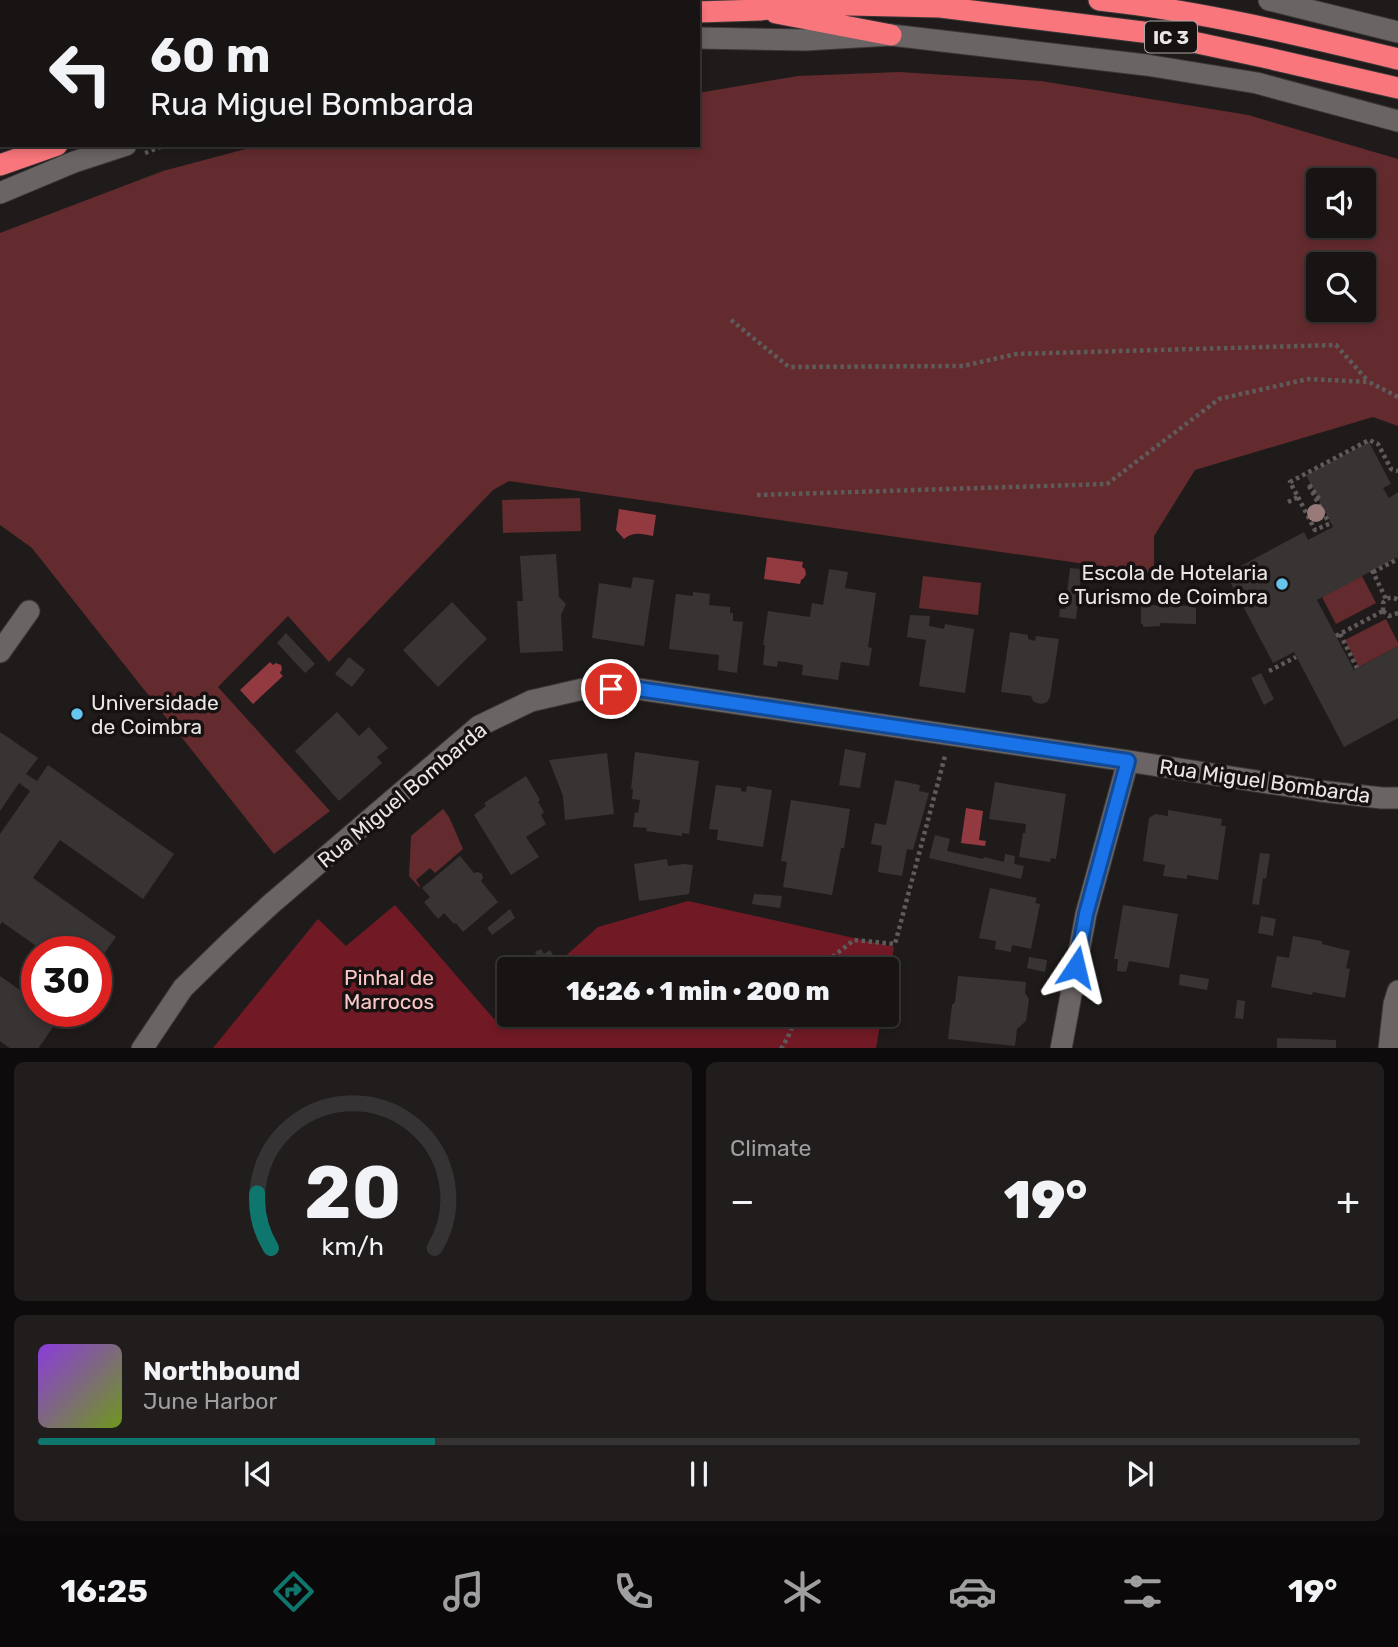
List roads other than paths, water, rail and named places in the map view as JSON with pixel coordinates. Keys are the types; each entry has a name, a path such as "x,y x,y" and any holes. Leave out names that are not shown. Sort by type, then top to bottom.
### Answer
{"highway":[{"name":"IC 3","path":"1099,0 1156,6 1269,28 1398,59"},
{"name":"IC 3","path":"700,12 760,10 807,4 940,8 1151,33 1398,88"},
{"path":"760,10 891,35"},
{"path":"0,165 51,147"}],"street":[{"path":"1269,0 1398,32"},
{"path":"700,38 805,40 891,35 1146,65 1245,81 1398,121"},
{"path":"0,193 74,162 120,147"},
{"path":"0,652 29,611"},
{"name":"Rua Miguel Bombarda","path":"142,1048 183,988 271,904 479,726 531,701 583,689 638,689 1320,791 1398,798"},
{"path":"1061,1048 1086,914 1128,761"},
{"path":"1389,1048 1398,991"}],"place":[{"name":"Escola de Hotelaria e Turismo de Coimbra","path":"1282,584"},
{"name":"Universidade de Coimbra","path":"77,714"}],"park label":[{"name":"Pinhal de Marrocos","path":"389,989"}]}
